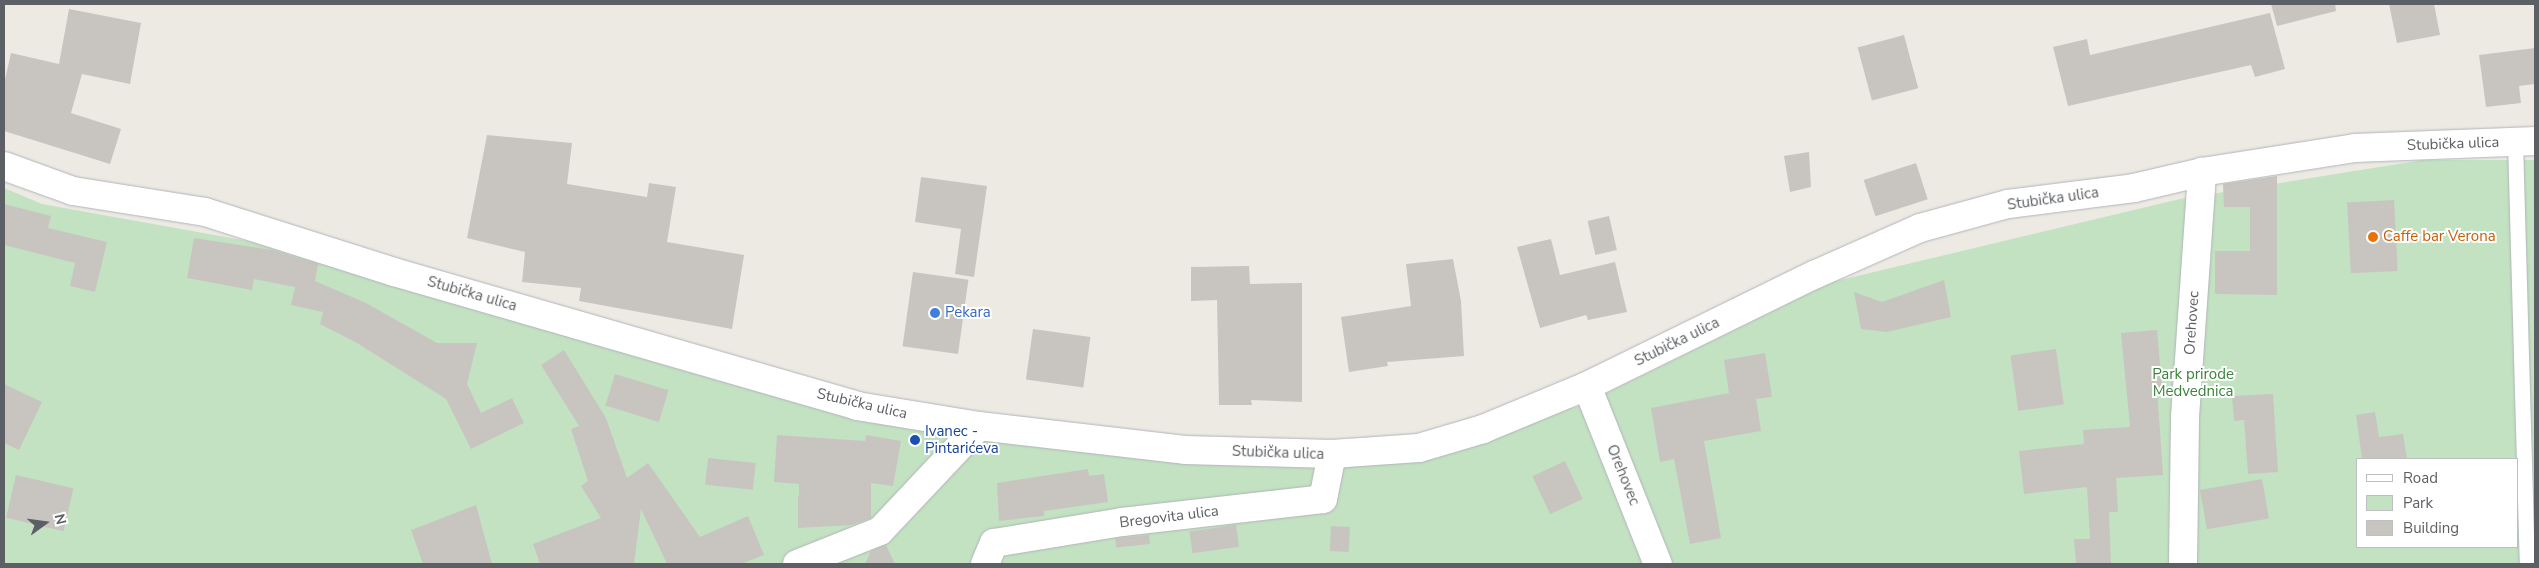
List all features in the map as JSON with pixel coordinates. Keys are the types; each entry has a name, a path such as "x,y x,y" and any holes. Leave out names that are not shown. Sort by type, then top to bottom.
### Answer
{"main road":[{"name":"Stubička ulica","path":"4,166 73,191 205,212 394,272 857,406 979,426 1185,450 1332,454 1419,448 1483,429 1587,386 1814,275 1920,228 2008,204 2134,188 2202,172 2355,148 2525,141"},
{"name":"Orehovec","path":"2183,564 2185,417 2202,172"},
{"name":"Orehovec","path":"1587,386 1658,564"},
{"path":"797,564 880,531 979,426"},
{"name":"Bregovita ulica","path":"985,564 994,543 1122,522 1323,499 1332,454"}],"lane":[{"path":"2525,141 2527,564"}],"green space":[{"name":"Park prirode Medvednica","path":"2423,160 2535,160 2535,564 4,564 4,188 42,204 375,264 811,393 1185,450 1435,440 1580,406 1832,282 2180,199"}],"building":[{"path":"2271,4 2335,4 2336,11 2277,26"},
{"path":"2389,4 2434,4 2440,35 2397,43"},
{"path":"69,9 141,23 130,84 82,74 71,113 121,129 110,164 4,131 4,84 11,53 59,64"},
{"path":"2270,13 2285,69 2255,77 2251,65 2068,106 2053,47 2087,39 2090,55"},
{"path":"1904,35 1918,88 1872,101 1858,47"},
{"path":"2535,48 2535,84 2519,86 2521,103 2486,107 2479,55"},
{"path":"487,135 572,143 567,184 647,197 649,183 676,187 667,242 744,255 732,329 579,301 581,288 522,282 525,252 467,238"},
{"path":"1809,152 1811,187 1790,192 1784,156"},
{"path":"1916,163 1928,199 1875,216 1864,180"},
{"path":"2277,176 2277,295 2215,294 2215,251 2250,251 2250,207 2224,207 2223,184"},
{"path":"921,177 987,186 974,277 955,274 961,229 915,222"},
{"name":"Caffe bar Verona","path":"2394,200 2398,271 2351,273 2347,202"},
{"path":"4,204 51,216 48,228 107,242 95,292 70,286 75,263 4,245"},
{"path":"1609,216 1617,250 1595,255 1588,221"},
{"path":"194,238 272,250 318,264 315,281 366,303 437,343 477,343 467,384 481,413 512,398 524,423 471,449 446,399 357,343 320,324 323,312 291,305 295,287 254,279 252,290 187,278"},
{"path":"1551,239 1560,275 1615,262 1627,312 1588,320 1586,315 1540,328 1517,247"},
{"path":"1453,259 1461,301 1464,356 1387,362 1388,366 1349,372 1341,317 1411,306 1406,264"},
{"path":"1249,266 1250,284 1302,283 1302,402 1251,400 1252,405 1219,405 1217,300 1191,301 1191,267"},
{"name":"Pekara","path":"913,272 968,280 958,354 903,346"},
{"path":"1944,280 1951,317 1887,332 1861,329 1854,292 1882,302"},
{"path":"1033,329 1090,337 1083,388 1026,380"},
{"path":"2157,330 2162,387 2157,388 2163,475 2116,478 2118,512 2109,512 2111,564 2076,564 2074,539 2090,539 2087,487 2024,494 2019,451 2084,444 2083,430 2130,427 2121,333"},
{"path":"2056,349 2064,404 2018,411 2010,355"},
{"path":"564,350 606,418 627,478 648,463 700,537 748,516 764,555 741,564 667,564 641,509 634,564 540,564 533,544 601,518 581,486 588,481 571,429 579,426 541,365"},
{"path":"1765,353 1772,397 1756,399 1761,431 1704,441 1721,538 1690,544 1674,459 1660,462 1651,408 1729,393 1724,360"},
{"path":"615,374 669,390 659,422 605,406"},
{"path":"4,384 42,402 19,450 4,443"},
{"path":"2273,394 2278,472 2248,474 2244,420 2234,421 2232,396"},
{"path":"2375,412 2379,437 2403,434 2407,458 2362,458 2356,415"},
{"path":"777,435 865,441 866,435 901,441 893,486 871,483 871,518 852,525 798,528 798,496 801,495 799,495 799,484 774,482"},
{"path":"708,458 756,463 753,490 705,485"},
{"path":"1565,461 1583,499 1550,514 1532,476"},
{"path":"1088,469 1089,476 1104,474 1108,502 1044,511 1044,516 999,521 997,483"},
{"path":"16,475 73,488 64,531 6,518"},
{"path":"2262,479 2269,518 2207,529 2200,490"},
{"path":"476,505 492,564 423,564 411,530"},
{"path":"1236,525 1239,547 1193,553 1189,532"},
{"path":"1331,526 1350,527 1349,552 1330,551"},
{"path":"1149,535 1150,544 1116,548 1115,539"},
{"path":"886,545 895,564 865,564 871,551"}],"place":[{"name":"Caffe bar Verona","path":"2373,237"},
{"name":"Pekara","path":"935,313"},
{"name":"Ivanec - Pintarićeva","path":"915,440"}]}
